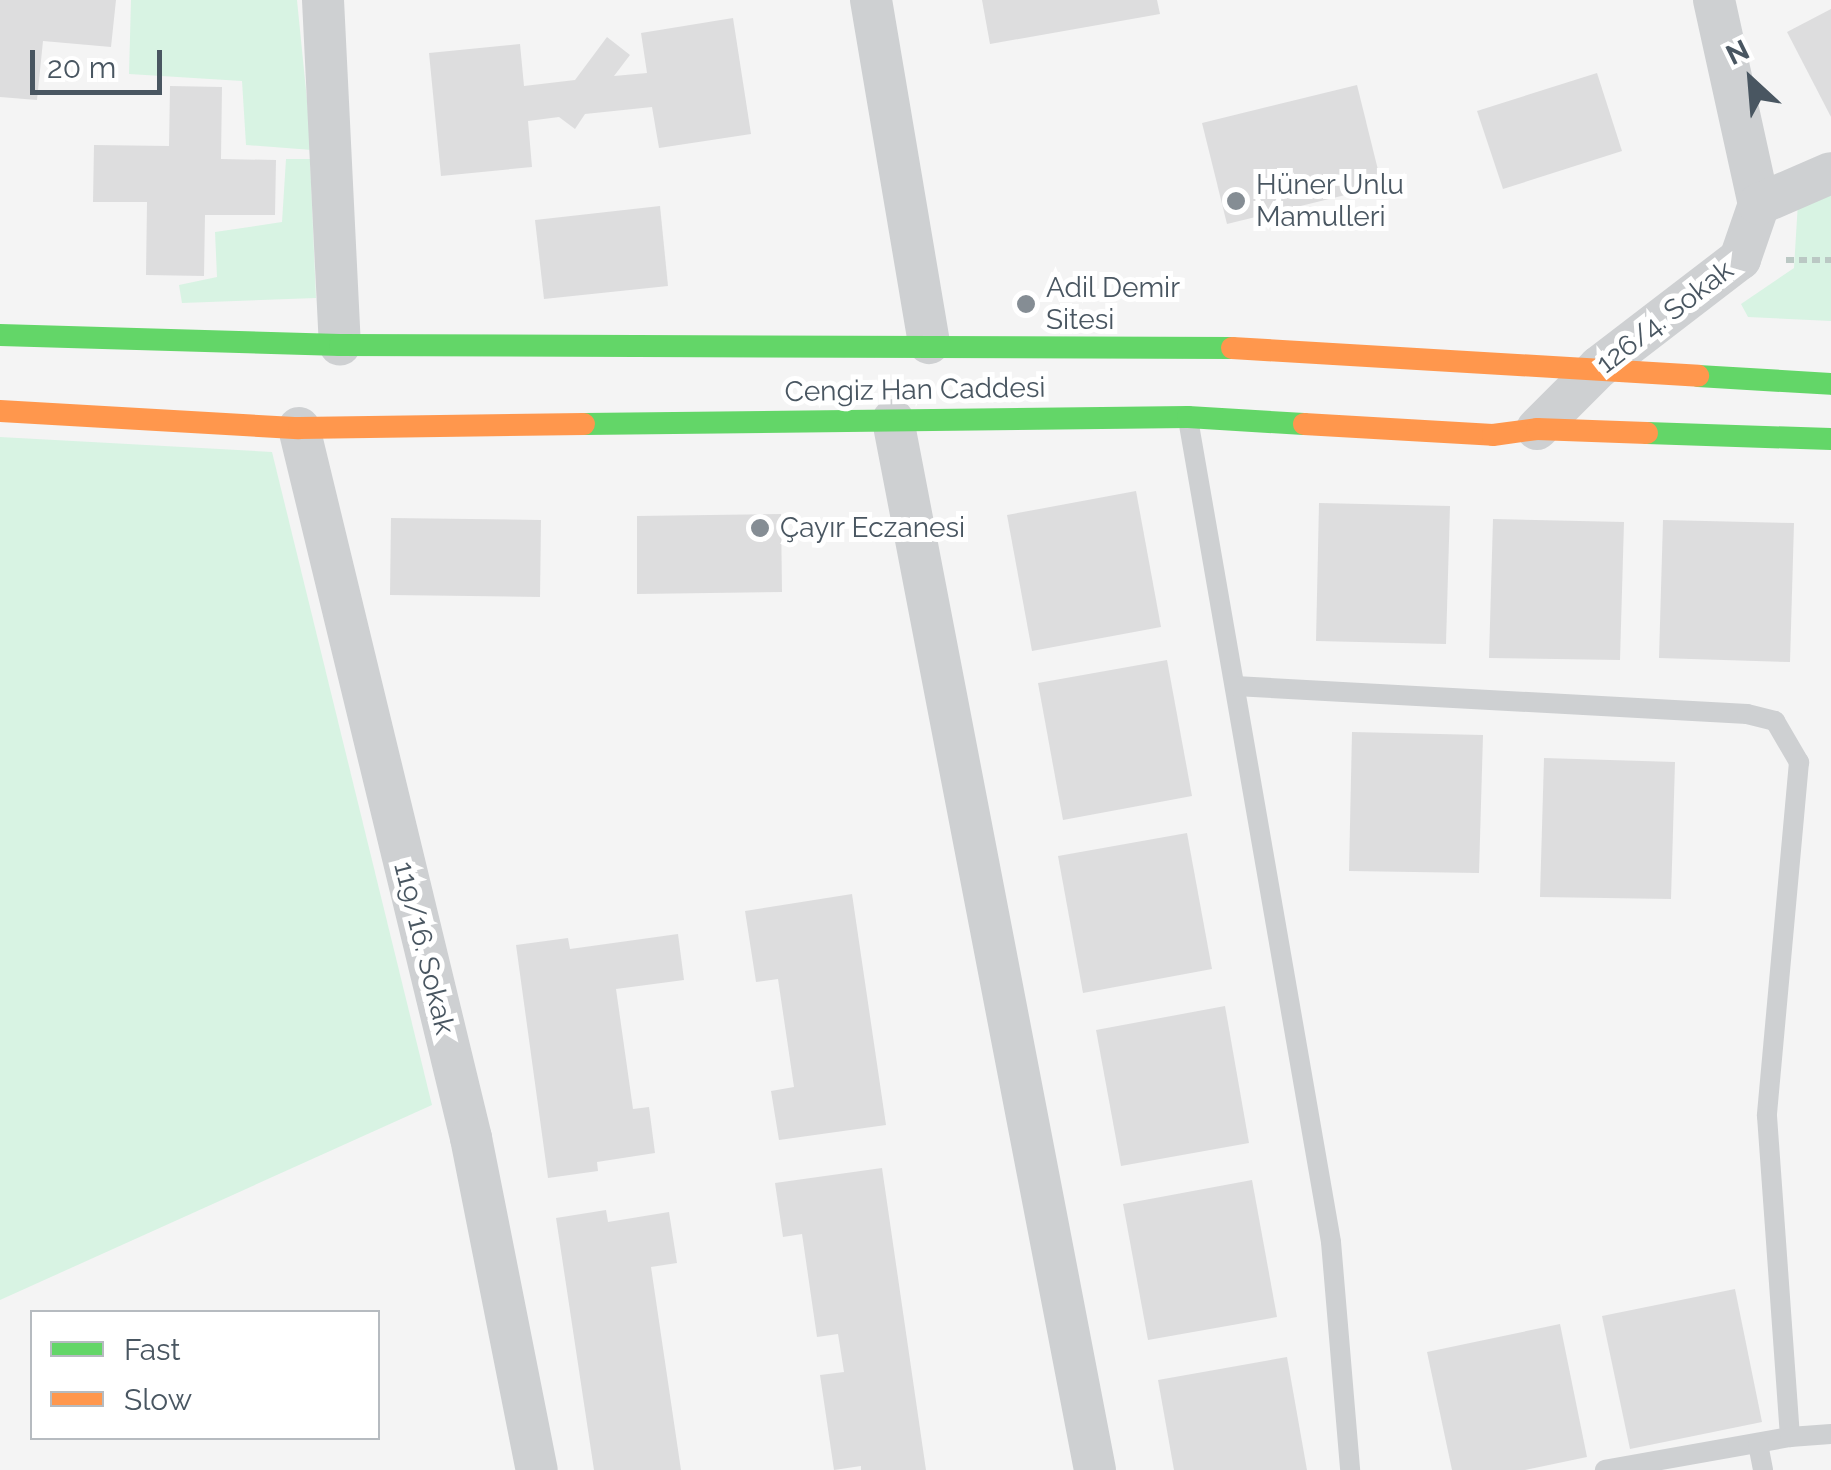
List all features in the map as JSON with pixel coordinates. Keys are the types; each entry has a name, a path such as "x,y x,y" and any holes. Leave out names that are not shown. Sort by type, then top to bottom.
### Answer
{"main road":[{"name":"Cengiz Han Caddesi","path":"0,335 340,345 1182,345 1600,367 1831,384"},
{"name":"Cengiz Han Caddesi","path":"0,411 299,428 1188,417 1493,435 1537,429 1831,439"}],"street":[{"path":"323,0 340,345"},
{"path":"872,0 929,343"},
{"path":"1714,0 1759,204 1831,173"},
{"name":"126/4. Sokak","path":"1537,429 1600,367 1740,259 1759,204"},
{"path":"893,420 1096,1470"},
{"name":"119/16. Sokak","path":"299,428 470,1138 537,1470"}],"lane":[{"path":"1188,417 1331,1242 1350,1470"},
{"path":"1235,686 1748,714 1775,721 1786,735 1800,762 1767,1116 1790,1436"},
{"path":"1605,1470 1790,1436 1831,1434"},
{"path":"1758,1444 1763,1470"}],"green space":[{"path":"131,0 297,0 312,150 246,145 242,81 129,74"},
{"path":"286,159 310,159 316,298 182,303 179,285 217,277 215,232 282,222"},
{"path":"1831,188 1831,321 1748,317 1741,304 1794,268 1798,202"},
{"path":"0,437 272,452 432,1105 0,1300"}],"building":[{"path":"0,0 116,0 111,47 43,41 37,100 0,97"},
{"path":"982,0 1157,0 1160,14 990,44"},
{"path":"1831,9 1831,117 1787,32"},
{"path":"733,18 751,134 659,148 652,107 585,114 575,129 559,117 528,121 532,167 441,176 429,53 520,44 524,86 575,80 607,37 630,55 614,76 647,73 641,33"},
{"path":"1597,73 1622,151 1503,189 1477,111"},
{"path":"1357,85 1382,186 1227,224 1202,123"},
{"path":"170,86 222,87 221,159 276,160 275,215 205,215 204,276 146,275 147,202 93,202 94,145 169,146"},
{"path":"660,206 668,286 544,299 535,220"},
{"path":"1136,491 1161,627 1032,651 1007,515"},
{"path":"1319,503 1450,506 1446,644 1316,641"},
{"path":"781,514 782,592 637,594 637,516"},
{"path":"391,518 541,520 540,597 390,595"},
{"path":"1493,519 1624,522 1620,660 1489,658"},
{"path":"1663,520 1794,523 1790,662 1659,658"},
{"path":"1167,660 1192,796 1063,820 1038,683"},
{"path":"1352,732 1483,735 1479,873 1349,871"},
{"path":"1544,758 1675,762 1671,899 1540,897"},
{"path":"1187,833 1212,969 1083,993 1058,856"},
{"path":"852,894 886,1125 779,1140 771,1091 794,1087 778,979 756,982 745,911"},
{"path":"678,934 684,980 616,989 633,1109 649,1107 655,1153 597,1162 598,1171 548,1178 516,945 568,938 570,949"},
{"path":"1225,1006 1249,1143 1121,1166 1096,1030"},
{"path":"882,1168 926,1470 861,1470 861,1466 834,1470 820,1375 844,1372 838,1334 817,1337 802,1234 783,1237 775,1183"},
{"path":"1252,1180 1277,1317 1148,1340 1123,1204"},
{"path":"606,1210 608,1222 669,1212 677,1263 651,1267 681,1470 594,1470 556,1218"},
{"path":"1735,1289 1762,1422 1630,1449 1602,1316"},
{"path":"1560,1324 1587,1457 1525,1470 1452,1470 1427,1352"},
{"path":"1287,1357 1307,1470 1174,1470 1158,1380"}],"traffic: fast":[{"path":"0,335 340,345 1232,348"},
{"path":"1698,376 1831,384"},
{"path":"584,424 1188,417 1304,424"},
{"path":"1647,433 1831,439"}],"traffic: slow":[{"path":"1232,348 1698,376"},
{"path":"0,411 299,428 584,424"},
{"path":"1304,424 1493,435 1537,429 1647,433"}],"place":[{"name":"Hüner Unlu Mamulleri","path":"1236,201"},
{"name":"Adil Demir Sitesi","path":"1026,304"},
{"name":"Çayır Eczanesi","path":"760,528"}]}
